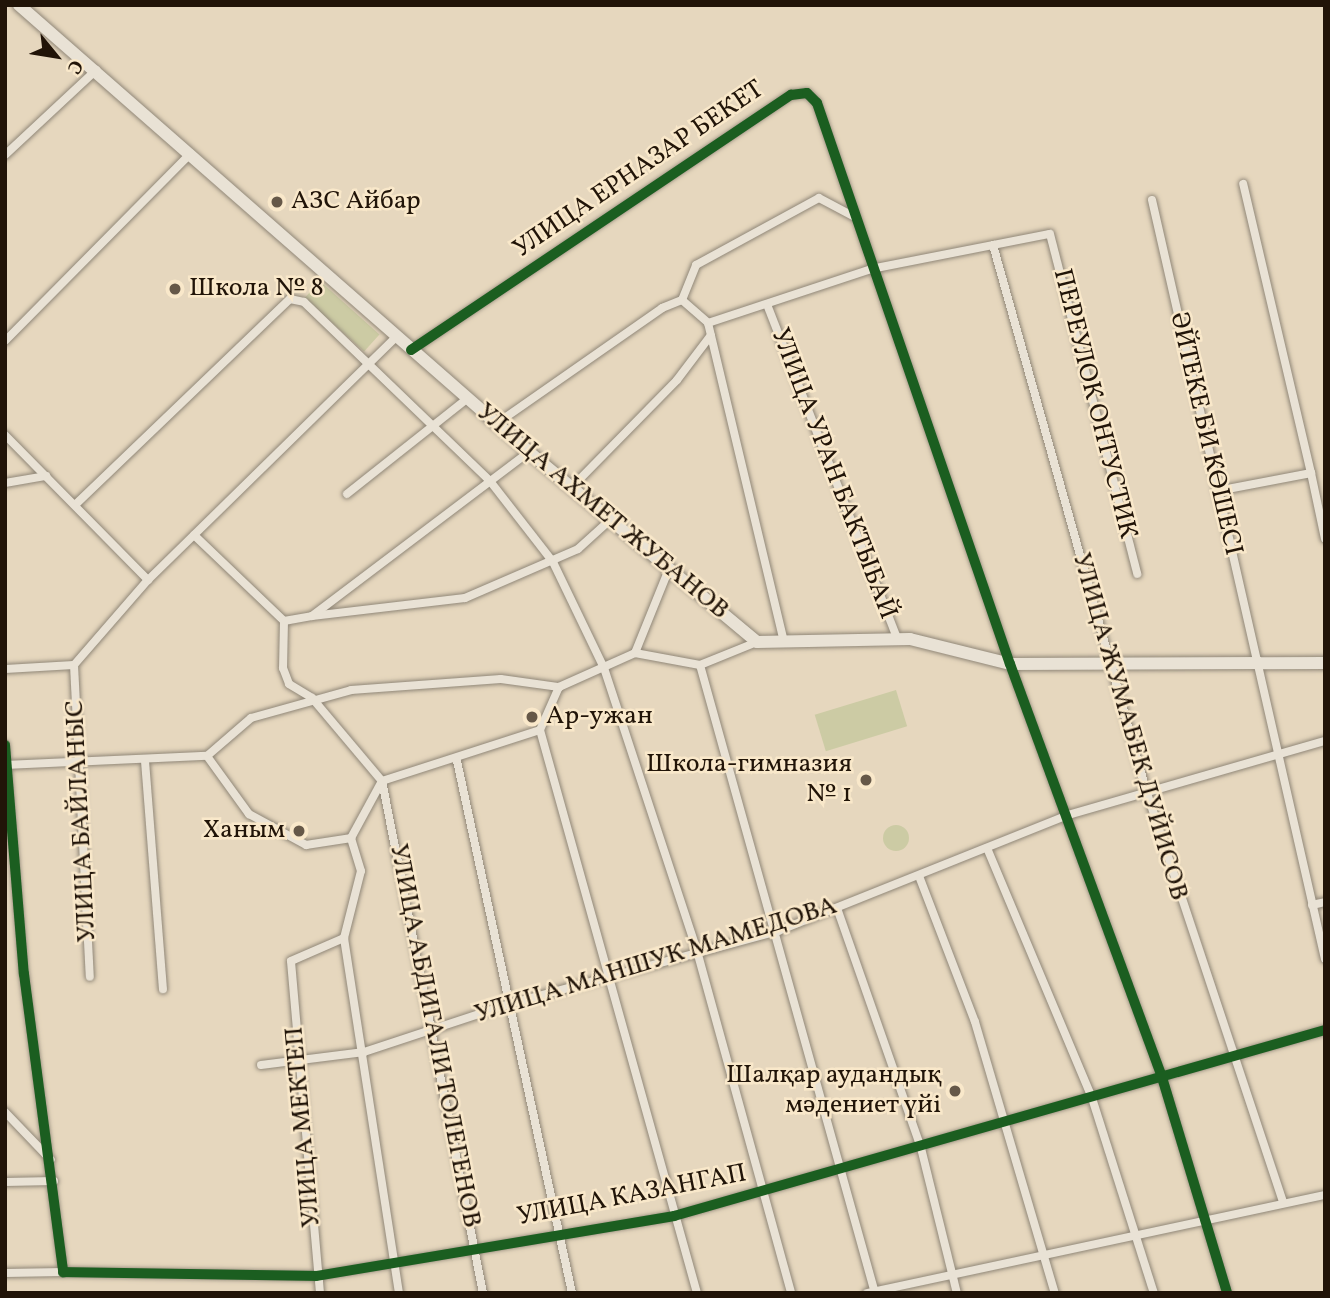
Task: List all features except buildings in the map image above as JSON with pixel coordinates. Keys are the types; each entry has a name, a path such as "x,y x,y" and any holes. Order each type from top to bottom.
{"main road":[{"name":"УЛИЦА АХМЕТ ЖУБАНОВ","path":"19,5 191,153 528,452 757,642"},
{"path":"757,642 898,640 1010,664 1258,667 1325,663"}],"street":[{"path":"5,155 96,70"},
{"name":"УЛИЦА ЕРНАЗАР БЕКЕТ","path":"411,350 791,95 807,93 817,103 871,270 1010,664 1068,815 1161,1074 1227,1293"},
{"path":"5,341 191,153"},
{"path":"1243,184 1325,539"},
{"path":"496,424 682,300 696,265 819,198 854,217"},
{"name":"ӘЙТЕКЕ БИ КӨШЕСІ","path":"1152,200 1325,959"},
{"name":"ПЕРЕУЛОК ОНТУСТИК","path":"993,245 1050,234 1137,574"},
{"path":"708,323 768,307 871,270 993,245"},
{"name":"УЛИЦА ЖУМАБЕК ДУЙИСОВ","path":"993,245 1146,790 1283,1203"},
{"path":"75,505 290,299 304,302 490,481 553,562 604,668 697,951 791,1293"},
{"path":"682,300 708,323 784,642"},
{"name":"УЛИЦА УРАН БАКТЫБАЙ","path":"768,307 898,640"},
{"path":"571,488 677,380 711,335"},
{"path":"5,669 74,665 148,580 396,337"},
{"path":"347,494 467,399"},
{"path":"5,435 148,580"},
{"path":"312,616 528,452"},
{"path":"1217,491 1311,473"},
{"path":"5,483 46,476"},
{"path":"285,621 465,598 553,562 610,520"},
{"path":"194,534 285,621 283,668 289,684 312,698 382,781"},
{"path":"635,653 669,569"},
{"path":"6,765 145,761 207,756 251,718 312,698 501,679 559,687 635,653 700,665 757,642"},
{"name":"УЛИЦА БАЙЛАНЫС","path":"74,665 82,762 90,977"},
{"path":"700,665 778,930 873,1292 1135,1232 1325,1195"},
{"path":"559,687 540,730 697,1293"},
{"path":"398,1293 364,1052 344,938 360,871 351,838 382,781 457,761 540,730"},
{"name":"УЛИЦА МАНШУК МАМЕДОВА","path":"261,1065 299,1065 364,1052 509,1004 609,980 697,951 778,930 1068,815 1276,750 1325,741"},
{"path":"5,745 24,974 54,1181 63,1272"},
{"path":"207,756 249,814 306,845 351,838"},
{"path":"145,761 163,989"},
{"path":"457,761 572,1293"},
{"name":"УЛИЦА АБДИГАЛИ ТОЛЕГЕНОВ","path":"382,781 477,1248 483,1293"},
{"path":"987,848 1092,1098 1154,1293"},
{"path":"919,876 1007,1123 1055,1293"},
{"path":"1312,905 1325,902"},
{"path":"836,908 921,1148 957,1293"},
{"name":"УЛИЦА МЕКТЕП","path":"320,1293 316,1276 291,961 344,938"},
{"name":"УЛИЦА КАЗАНГАП","path":"5,1273 316,1276 559,1233 674,1216 843,1171 1092,1098 1161,1074 1325,1030"},
{"path":"5,1112 51,1160"},
{"path":"5,1182 54,1181"}],"green space":[{"path":"320,281 379,335 364,352 305,298"},
{"path":"896,690 907,726 826,751 815,715"},
{"path":"896,825 905,829 909,838 905,847 896,851 887,847 883,838 887,829"}],"cycle path":[{"path":"411,350 791,95 807,93 817,103 1010,664 1161,1074 1227,1293"},
{"path":"5,745 24,974 63,1272 316,1276 674,1216 1325,1030"}],"place":[{"name":"АЗС Айбар","path":"277,202"},
{"name":"Школа № 8","path":"175,289"},
{"name":"Ар-ужан","path":"532,717"},
{"name":"Школа-гимназия № 1","path":"866,780"},
{"name":"Ханым","path":"299,831"},
{"name":"Шалқар аудандық мәдениет үйі","path":"955,1091"}]}
